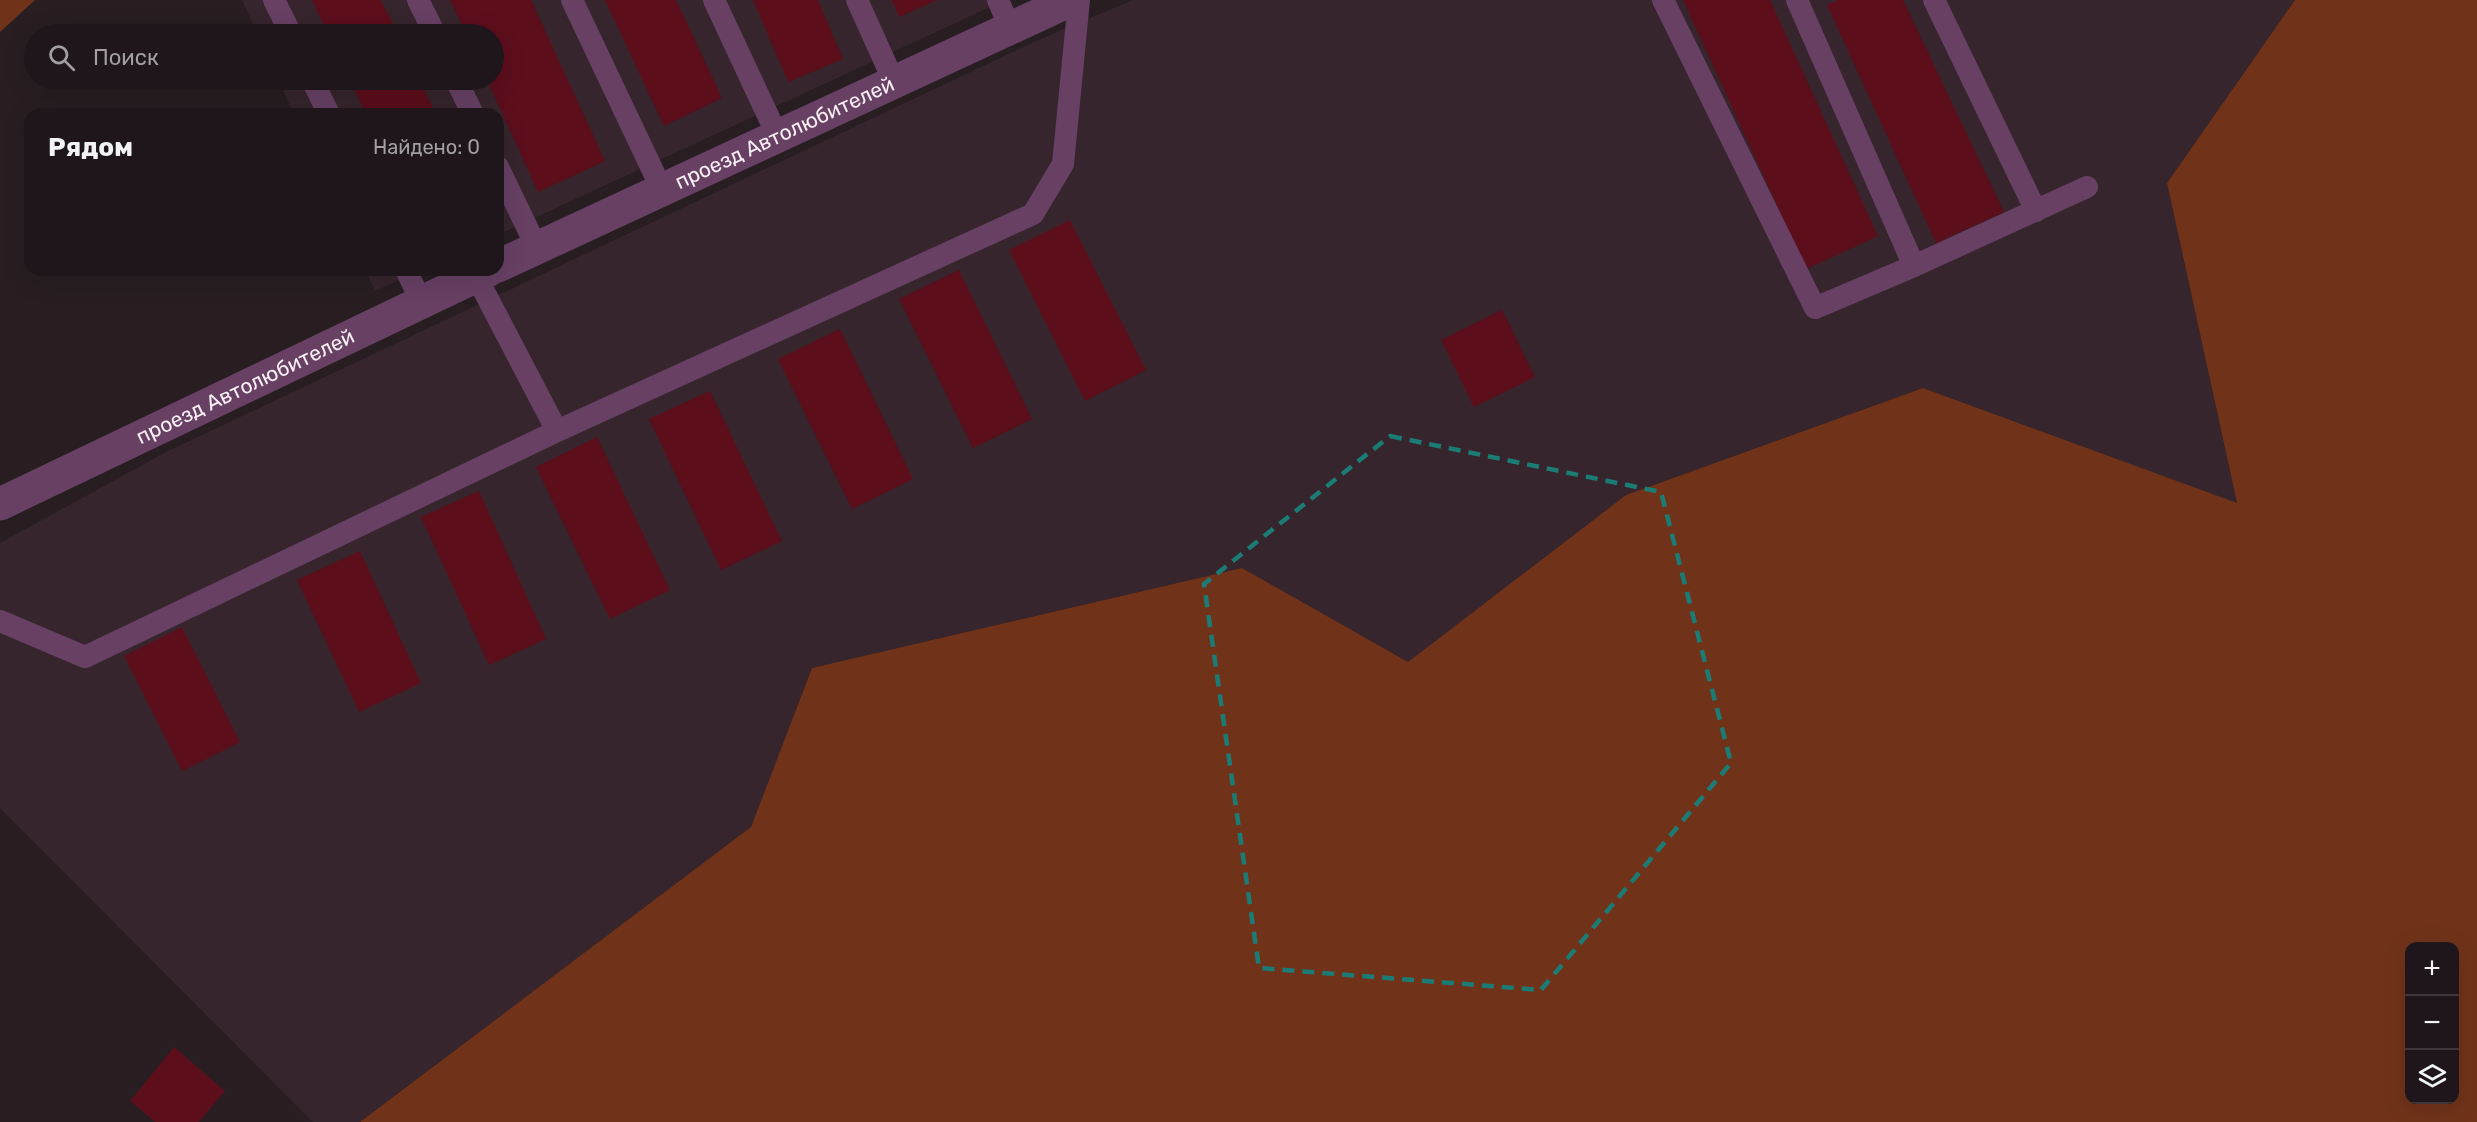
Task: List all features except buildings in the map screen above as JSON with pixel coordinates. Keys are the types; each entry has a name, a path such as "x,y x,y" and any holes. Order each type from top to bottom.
{"street":[{"name":"проезд Автолюбителей","path":"504,263 894,82 1004,14 1071,0"},
{"name":"проезд Автолюбителей","path":"0,504 477,276"}],"lane":[{"path":"274,0 286,24"},
{"path":"418,0 430,24"},
{"path":"572,0 662,190"},
{"path":"714,0 778,136"},
{"path":"857,0 894,82"},
{"path":"0,621 85,657 557,431 1033,214 1063,164 1079,0"},
{"path":"1664,0 1815,308 2036,212 2087,186"},
{"path":"1797,0 1914,266"},
{"path":"1934,0 2036,212"},
{"path":"317,90 326,108"},
{"path":"461,90 470,108"},
{"path":"504,179 537,248"},
{"path":"409,276 421,301"},
{"path":"490,276 557,431"}],"highlighted area":[{"path":"1390,436 1661,492 1731,763 1541,990 1259,968 1204,584"}],"shaded area":[{"path":"0,0 35,0 0,32"},
{"path":"242,0 1005,0 504,232 504,108 291,108 283,90 504,90 504,24 253,24"},
{"path":"1133,0 2295,0 2167,183 2237,504 1923,388 1626,495 1408,662 1242,568 812,668 751,827 360,1122 313,1122 0,808 0,543 166,452 1036,41"},
{"path":"2295,0 2477,0 2477,1122 360,1122 751,827 812,668 1242,568 1408,662 1626,495 1923,388 2237,503 2167,183"},
{"path":"368,276 408,276 375,291"}]}
